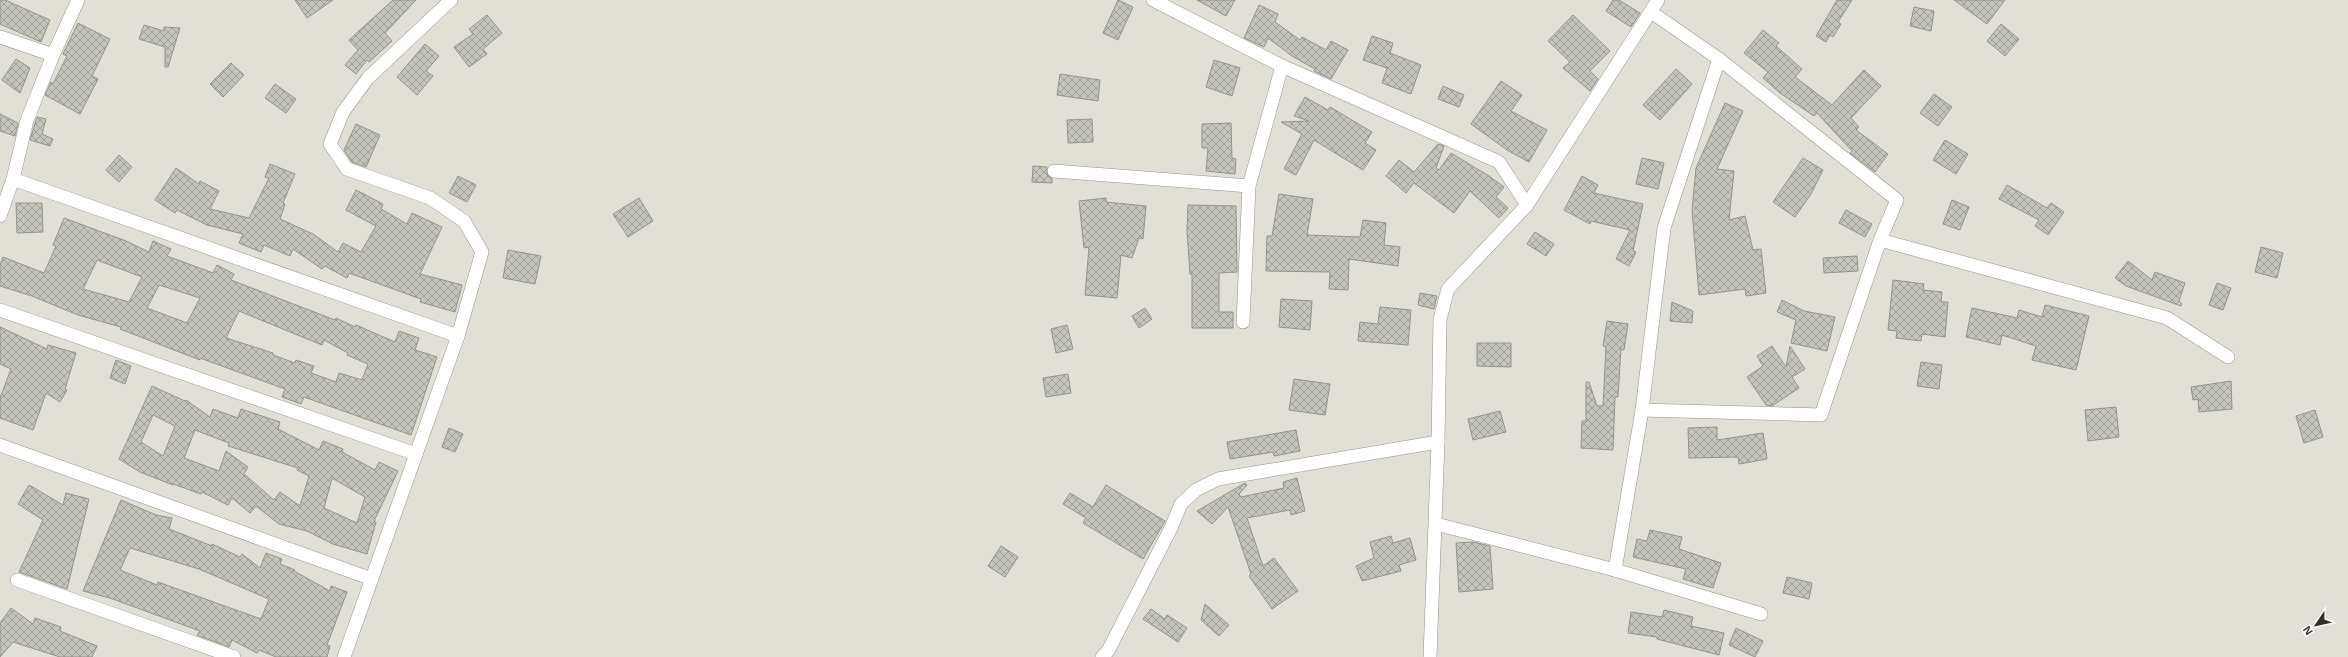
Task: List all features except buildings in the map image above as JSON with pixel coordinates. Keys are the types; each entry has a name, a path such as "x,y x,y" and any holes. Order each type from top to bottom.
{"street":[{"path":"0,216 13,179 27,120 53,55 78,0"},
{"path":"344,657 458,336 482,252 464,221 430,198 347,169 330,144 343,112 368,78 451,0"},
{"path":"1153,0 1282,66 1499,162 1527,205"},
{"path":"1430,657 1436,524 1440,319 1448,288 1527,205 1652,12 1658,0"},
{"path":"1642,410 1821,415 1880,240 1897,200 1719,59 1652,12"},
{"path":"0,37 53,55"},
{"path":"1614,570 1642,410 1664,228 1719,59"},
{"path":"1243,322 1249,186 1282,66"},
{"path":"1054,171 1249,186"},
{"path":"13,179 458,336"},
{"path":"1880,240 2167,318 2228,356"},
{"path":"0,310 416,454"},
{"path":"1102,657 1108,651 1171,528 1181,504 1196,490 1218,479 1438,442"},
{"path":"0,445 372,579"},
{"path":"1436,524 1614,570 1761,614"},
{"path":"17,580 234,657"}]}
